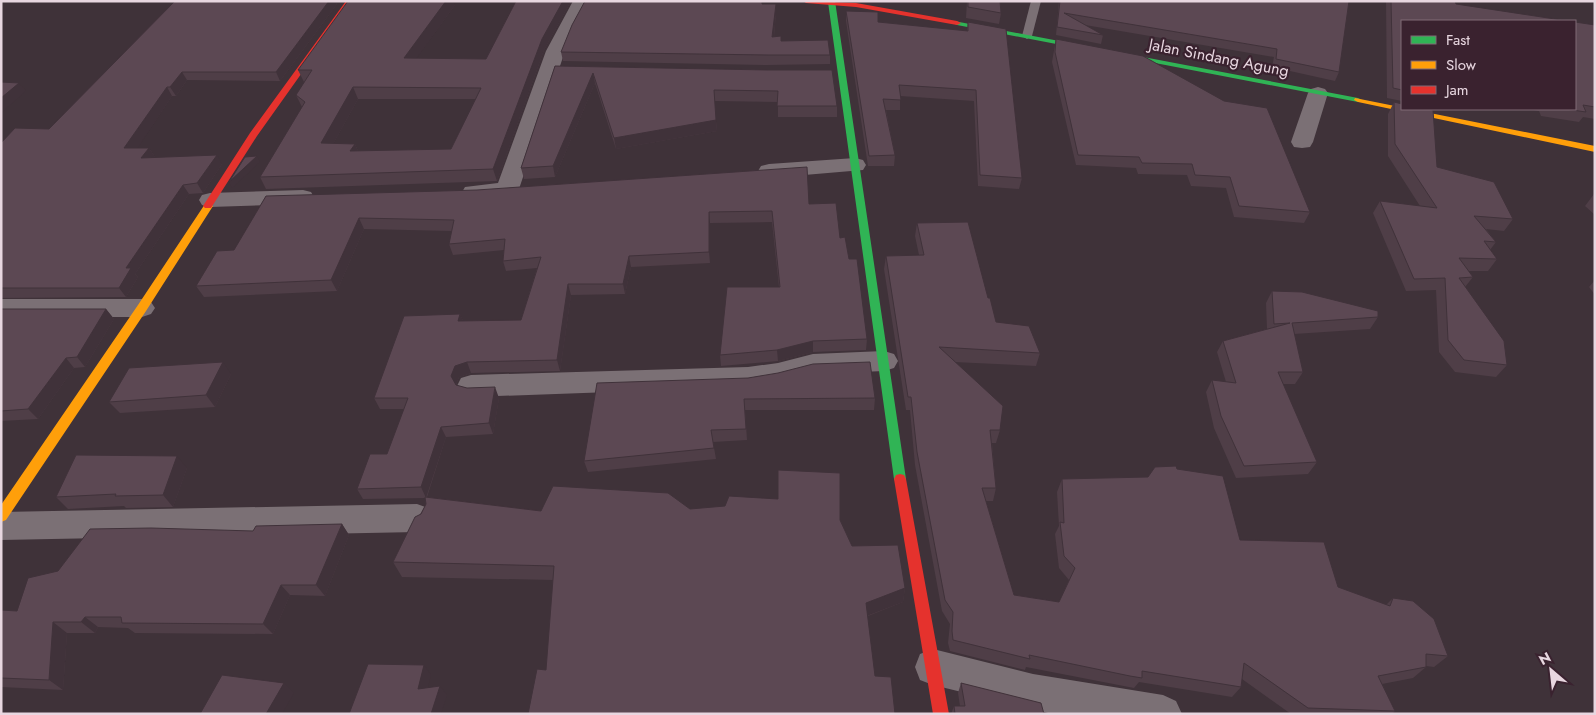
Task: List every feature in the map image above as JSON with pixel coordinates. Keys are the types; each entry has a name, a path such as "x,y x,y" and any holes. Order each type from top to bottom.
{"street":[{"path":"1,516 142,308 252,135 350,1"},
{"path":"452,193 518,188 511,177 526,139 541,87 558,70 569,20 582,1"},
{"name":"Jalan Sindang Agung","path":"806,1 832,2 890,10 1401,110"},
{"path":"832,2 833,72 855,165 898,465 941,714"},
{"path":"1302,142 1318,93"},
{"name":"Jalan Sindang Agung","path":"1402,110 1595,149"},
{"path":"751,172 855,165"},
{"path":"210,200 326,197"},
{"path":"1,308 142,308"},
{"path":"471,386 748,377 778,373 813,364 884,361"},
{"path":"1,526 416,518"},
{"path":"933,667 1034,692 1164,714"}],"lane":[{"path":"1027,36 1036,1"}],"building":[{"path":"175,1 329,1 276,72 182,72 170,87 167,87 124,148 149,148 141,158 217,155 197,183 183,185 126,268 131,268 119,288 1,288 1,143 15,128 49,129"},
{"path":"348,1 446,1 404,58 486,59 516,1 563,1 542,39 493,169 260,177 305,102 296,95 312,70 298,70","holes":["353,87 481,88 451,149 350,151 355,144 321,143"]},
{"path":"585,1 762,1 762,4 776,4 772,37 781,36 781,41 828,40 830,55 561,52 572,25"},
{"path":"968,1 1000,1 1001,13 968,7"},
{"path":"1060,1 1349,1 1339,72 1276,59 1277,49 1064,13 1103,35 1057,27"},
{"path":"1391,1 1455,1 1456,4 1561,20 1401,20 1401,90 1393,88"},
{"path":"846,11 878,12 878,22 968,31 968,22 1006,29 1022,178 980,175 976,90 899,85 901,100 883,99 895,155 869,156"},
{"path":"1576,22 1595,25 1595,107 1583,105 1586,112 1572,110 1576,110"},
{"path":"1056,39 1143,56 1224,101 1267,108 1310,212 1239,206 1230,177 1195,175 1192,164 1142,163 1139,157 1078,155 1055,52"},
{"path":"555,66 832,70 837,106 777,106 778,91 714,90 716,120 614,138 593,73 553,166 521,168"},
{"path":"1,82 19,83 1,98"},
{"path":"1394,102 1401,104 1401,110 1433,110 1437,167 1494,182 1513,219 1474,216 1496,242 1484,241 1497,259 1459,258 1473,277 1459,278 1504,341 1507,365 1464,360 1448,340 1445,278 1414,279 1380,201 1437,208 1395,144"},
{"path":"257,156 229,182 245,157"},
{"path":"807,167 809,204 836,203 840,238 845,237 849,259 857,259 867,339 813,341 777,350 720,355 727,287 780,287 772,211 709,212 709,252 629,256 623,284 568,284 557,360 467,362 455,366 451,376 456,385 467,388 495,387 489,423 441,427 421,487 357,489 370,454 387,454 408,398 374,398 404,316 460,314 458,321 521,320 541,257 503,261 505,239 449,244 454,220 359,218 331,280 196,286 217,251 234,250 266,196 477,190"},
{"path":"968,222 996,322 1029,326 1040,353 939,347 1003,406 1000,430 990,430 996,488 982,488 1014,595 1059,602 1075,568 1064,556 1060,522 1064,523 1062,479 1148,477 1155,467 1176,466 1177,469 1223,476 1240,540 1324,542 1338,587 1390,606 1393,598 1413,601 1434,619 1448,656 1426,654 1426,667 1378,676 1395,711 1308,708 1244,663 1241,687 1142,671 1142,678 1029,655 1030,659 953,640 953,612 945,600 917,452 911,397 908,397 886,256 924,255 917,223"},
{"path":"1272,291 1302,292 1378,311 1378,317 1292,323 1303,372 1278,372 1317,462 1244,466 1221,416 1212,380 1236,383 1223,341 1290,323 1274,324"},
{"path":"1,309 106,309 77,357 66,358 28,409 1,411"},
{"path":"223,362 206,395 109,402 129,368"},
{"path":"870,362 875,398 744,399 746,429 711,430 714,448 584,461 597,383 748,378 813,364"},
{"path":"76,455 177,456 163,495 115,496 116,494 56,497"},
{"path":"778,470 840,473 840,520 852,546 898,545 905,588 866,603 875,676 891,677 895,714 528,714 537,669 546,670 554,566 393,562 415,517 421,514 426,504 425,497 541,511 553,486 668,493 690,509 725,506 729,496 778,499"},
{"path":"342,524 316,585 281,585 263,624 122,623 121,617 85,617 81,622 53,622 49,680 1,678 1,610 17,611 28,578 58,571 90,529 151,528 253,531 256,526"},
{"path":"368,664 424,665 418,689 440,686 431,714 349,714"},
{"path":"222,675 284,683 266,714 200,714"},
{"path":"961,683 1041,703 1044,714 955,714 954,706 965,706"}],"traffic: fast":[{"path":"832,2 900,479"},
{"path":"957,23 1358,100"}],"traffic: slow":[{"path":"1358,100 1401,109"},
{"path":"1406,110 1595,149"},
{"path":"1,516 142,308 208,206"}],"traffic: jam":[{"path":"208,206 253,135 350,1"},
{"path":"806,1 856,5 957,23"},
{"path":"900,479 941,714"}]}
